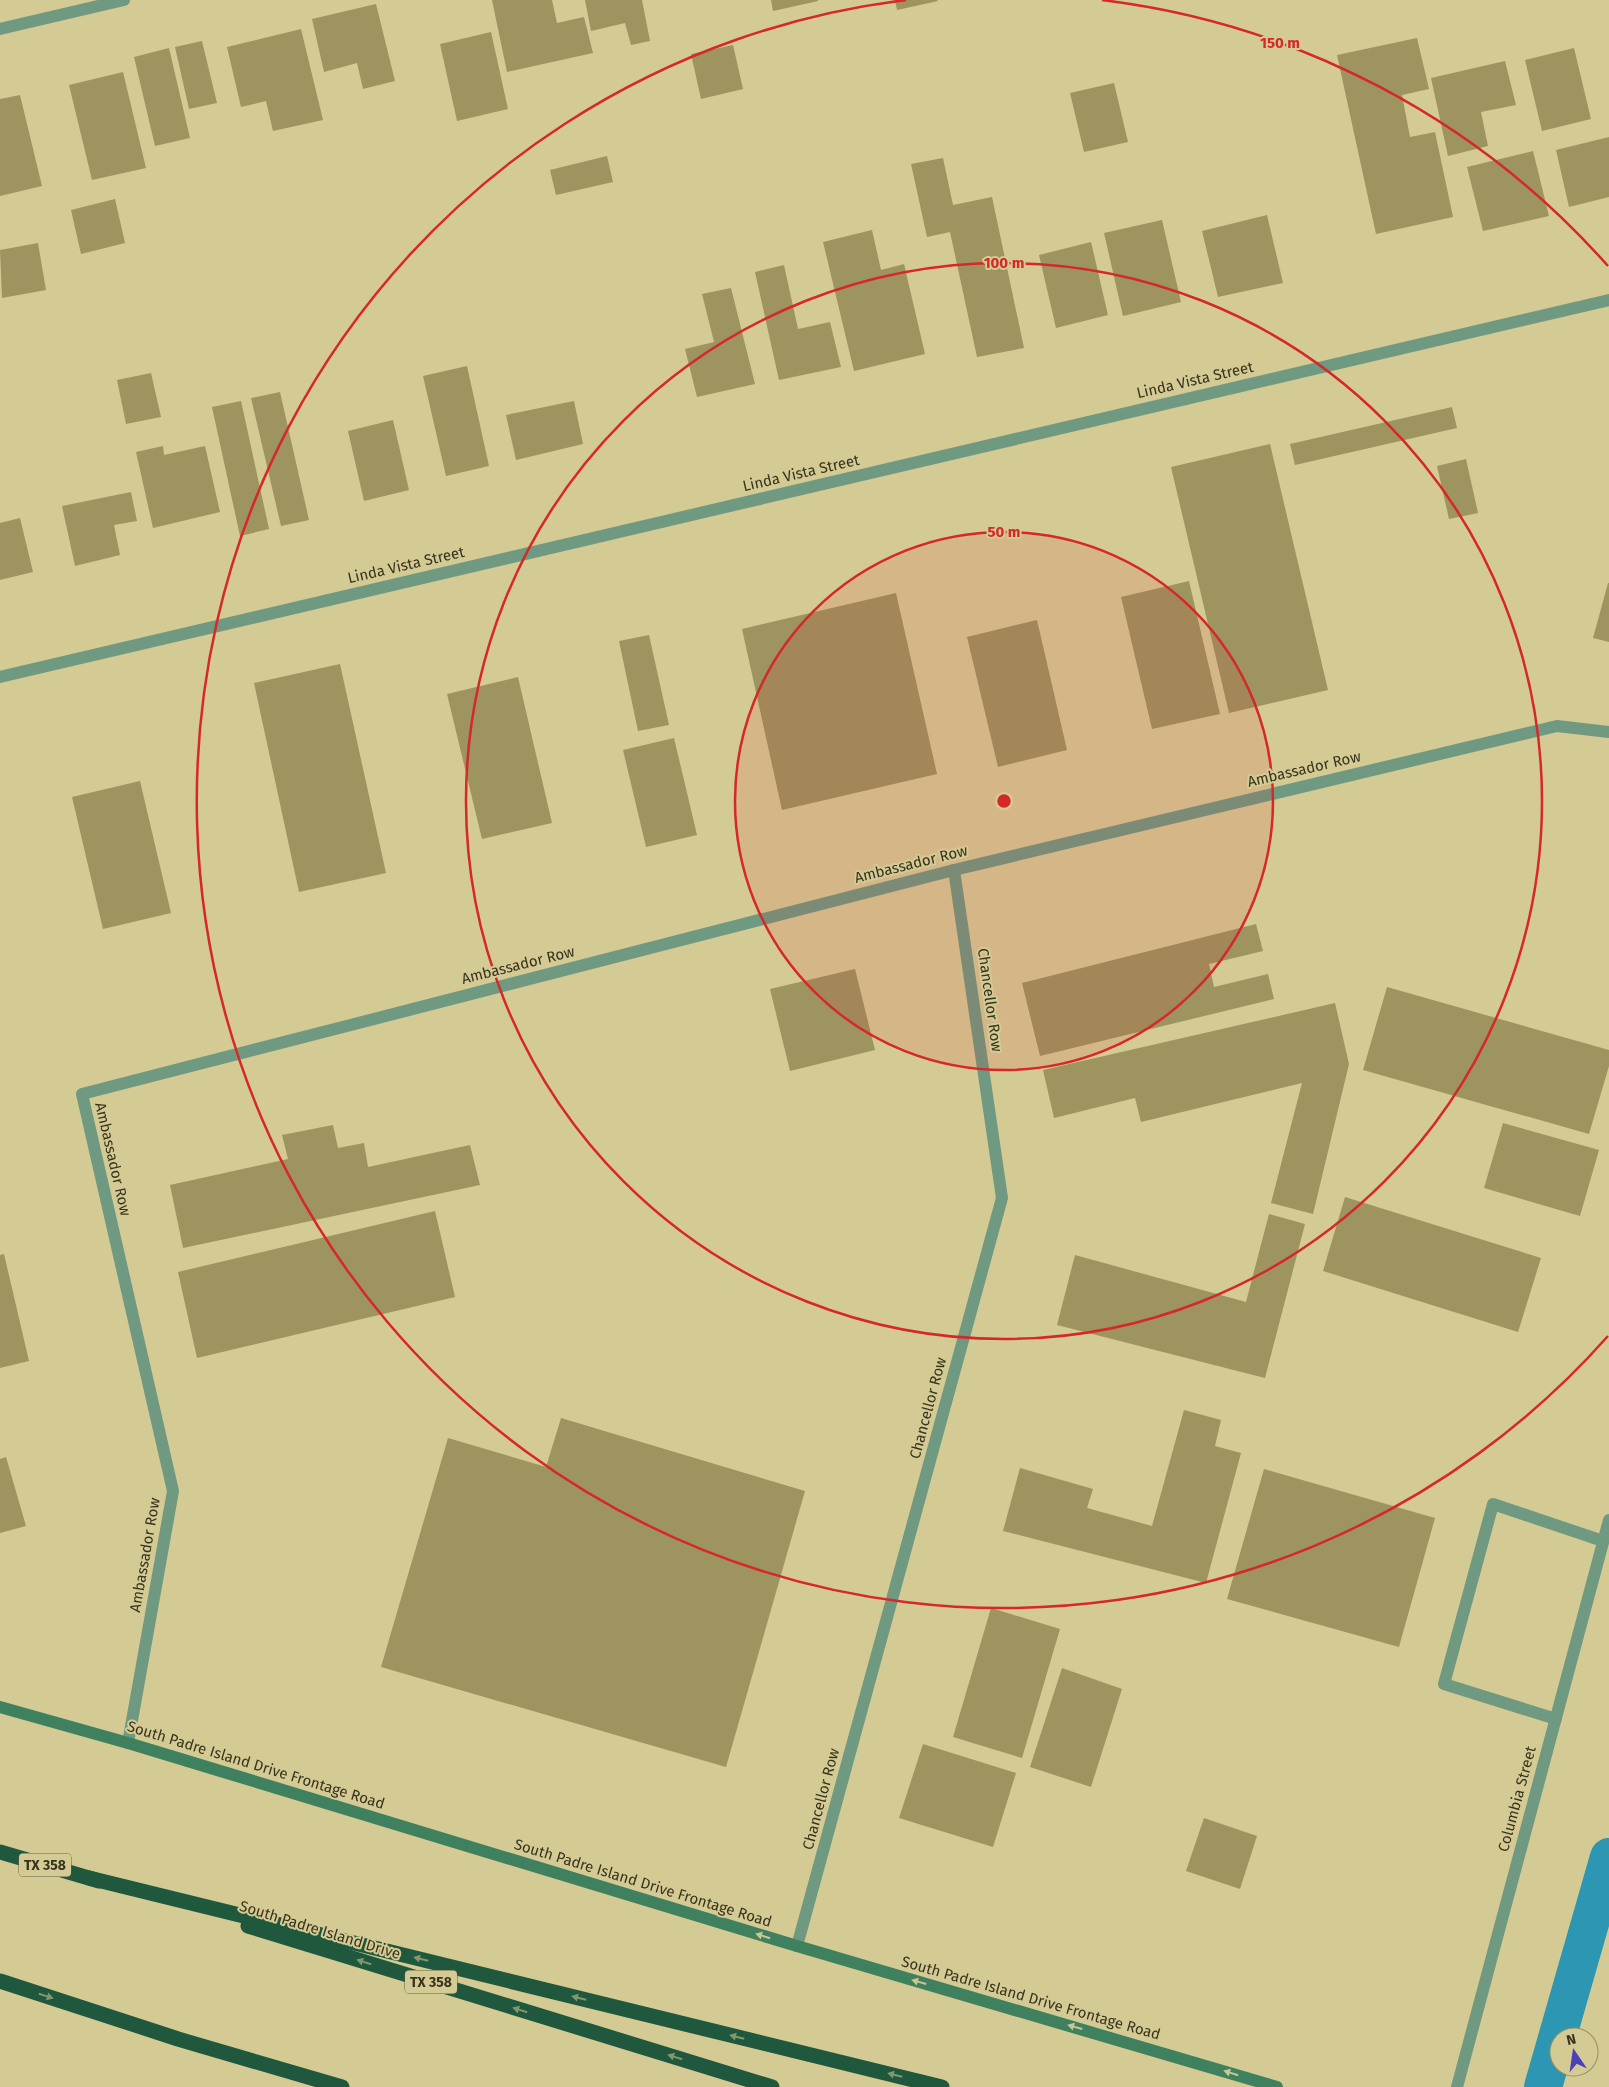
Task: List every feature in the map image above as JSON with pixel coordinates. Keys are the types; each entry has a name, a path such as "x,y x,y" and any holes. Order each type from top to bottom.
{"highway":[{"name":"South Padre Island Drive","path":"0,1852 772,2087"},
{"path":"89,1878 942,2087"},
{"path":"0,1982 342,2087"},
{"path":"178,2038 311,2087"}],"main road":[{"name":"South Padre Island Drive Frontage Road","path":"0,1707 128,1743 797,1946 1277,2087"}],"street":[{"path":"0,29 124,0"},
{"name":"Linda Vista Street","path":"0,677 1609,300"},
{"name":"Ambassador Row","path":"128,1743 173,1491 82,1094 954,870 1557,726 1609,732"},
{"name":"Chancellor Row","path":"797,1946 1002,1198 954,870"},
{"path":"1556,1719 1444,1684 1493,1504 1603,1541"},
{"name":"Columbia Street","path":"1456,2087 1609,1520"}],"building":[{"path":"492,0 552,0 557,23 584,17 593,53 507,72"},
{"path":"585,0 642,0 650,41 631,45 625,23 591,31"},
{"path":"771,0 818,0 818,1 773,11"},
{"path":"895,0 937,0 938,1 897,10"},
{"path":"376,4 395,81 363,89 357,63 324,72 312,19"},
{"path":"301,29 323,120 273,131 266,101 241,107 227,47"},
{"path":"491,32 508,109 457,121 440,44"},
{"path":"1417,38 1429,89 1402,95 1410,137 1435,132 1453,217 1376,234 1337,55"},
{"path":"202,41 217,103 189,109 175,47"},
{"path":"733,45 743,89 701,99 691,54"},
{"path":"169,48 190,138 155,146 134,57"},
{"path":"1574,48 1591,119 1542,131 1525,60"},
{"path":"1505,61 1516,105 1481,112 1488,146 1448,156 1431,78"},
{"path":"123,72 146,168 92,180 69,85"},
{"path":"1114,83 1128,142 1084,152 1070,93"},
{"path":"20,95 42,186 0,196 0,99"},
{"path":"1609,137 1609,197 1569,207 1556,150"},
{"path":"1533,151 1549,216 1483,231 1467,167"},
{"path":"607,156 613,182 556,195 550,170"},
{"path":"943,158 953,205 992,197 1024,348 977,357 950,232 927,237 911,164"},
{"path":"115,199 125,243 81,254 71,210"},
{"path":"1267,215 1283,283 1218,297 1202,231"},
{"path":"1162,220 1181,302 1123,316 1104,233"},
{"path":"872,230 881,270 904,264 925,354 854,371 823,242"},
{"path":"1091,242 1108,315 1056,328 1039,255"},
{"path":"38,243 46,290 2,298 0,250"},
{"path":"784,265 798,329 830,322 841,367 779,380 755,272"},
{"path":"731,288 755,384 697,397 685,349 714,342 702,294"},
{"path":"467,366 489,466 446,476 423,376"},
{"path":"151,373 161,417 126,424 117,380"},
{"path":"280,392 309,520 281,526 251,398"},
{"path":"241,401 269,529 240,536 212,407"},
{"path":"574,401 583,444 516,460 506,415"},
{"path":"1452,407 1457,428 1295,465 1290,444"},
{"path":"393,420 409,490 364,501 348,431"},
{"path":"1270,444 1328,690 1229,713 1171,467"},
{"path":"163,446 164,455 205,446 220,512 153,528 136,452"},
{"path":"1466,459 1478,513 1449,519 1437,466"},
{"path":"131,492 137,521 114,525 120,555 75,566 62,506"},
{"path":"20,518 33,572 0,580 0,523"},
{"path":"1189,581 1220,714 1152,729 1121,597"},
{"path":"1609,583 1609,642 1593,638"},
{"path":"896,593 937,774 782,810 742,629"},
{"path":"1037,620 1067,750 998,767 967,637"},
{"path":"649,635 669,725 638,731 619,641"},
{"path":"340,664 386,873 299,892 254,683"},
{"path":"518,677 552,823 482,839 447,694"},
{"path":"674,738 697,835 646,847 623,750"},
{"path":"140,781 171,913 103,929 72,797"},
{"path":"1256,924 1263,951 1209,964 1214,987 1268,974 1274,999 1040,1056 1022,983"},
{"path":"855,969 875,1050 790,1071 770,989"},
{"path":"1387,987 1609,1050 1609,1066 1589,1134 1363,1070"},
{"path":"1335,1003 1349,1064 1313,1214 1271,1203 1302,1083 1141,1122 1135,1098 1054,1118 1043,1070"},
{"path":"1503,1123 1599,1150 1580,1216 1484,1188"},
{"path":"333,1125 338,1148 364,1143 368,1167 470,1145 480,1185 183,1248 170,1185 288,1159 282,1135"},
{"path":"1345,1197 1541,1258 1518,1332 1323,1271"},
{"path":"435,1211 455,1297 197,1358 178,1272"},
{"path":"1269,1214 1305,1224 1265,1378 1057,1325 1075,1255 1246,1302"},
{"path":"4,1254 29,1361 0,1368 0,1255"},
{"path":"1184,1410 1221,1420 1215,1446 1241,1453 1206,1583 1003,1531 1020,1468 1093,1489 1087,1508 1152,1526"},
{"path":"561,1418 805,1491 726,1767 381,1667 448,1438 546,1467"},
{"path":"6,1457 26,1526 0,1533 0,1459"},
{"path":"1264,1469 1435,1518 1399,1647 1227,1599"},
{"path":"991,1608 1060,1629 1022,1758 953,1737"},
{"path":"1062,1668 1122,1689 1091,1787 1030,1767"},
{"path":"923,1744 1016,1773 993,1847 899,1818"},
{"path":"1204,1818 1257,1836 1240,1889 1186,1871"}],"waterway":[{"path":"1543,2087 1609,1857"}]}
